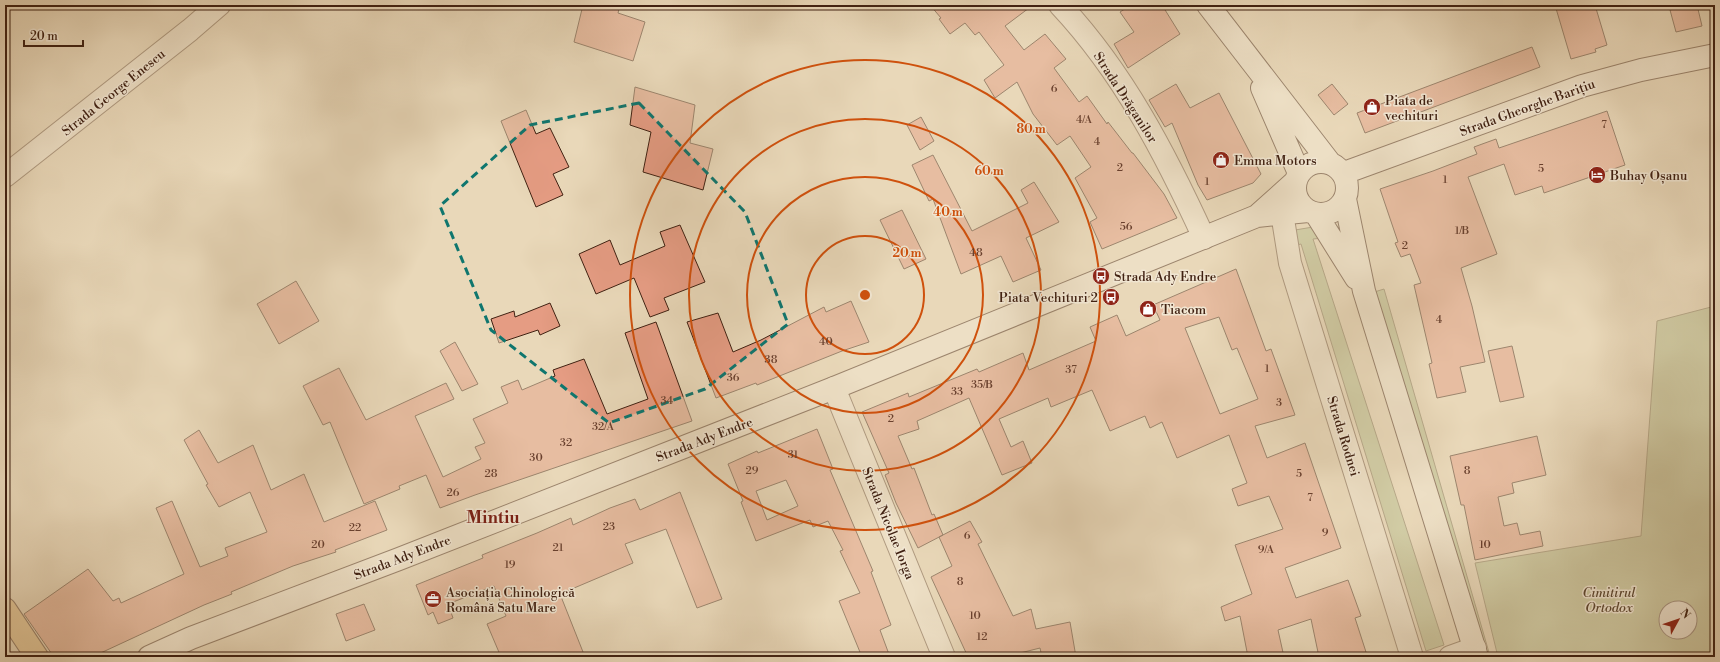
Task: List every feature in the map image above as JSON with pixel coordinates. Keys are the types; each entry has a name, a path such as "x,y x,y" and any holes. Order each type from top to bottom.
{"main road":[{"name":"Strada George Enescu","path":"5,176 183,35 218,5"},
{"name":"Strada Drăganilor","path":"1060,5 1102,57 1146,122 1204,238"},
{"path":"1208,5 1337,168 1348,186 1345,199 1333,212 1325,214 1312,212 1301,205 1297,198 1295,189 1297,177 1305,167 1321,161 1337,168"},
{"name":"Strada Gheorghe Barițiu","path":"1337,168 1582,86 1641,70 1715,55"},
{"path":"1248,57 1297,177"},
{"name":"Strada Ady Endre","path":"1257,216 1297,177"},
{"path":"1345,199 1364,291 1476,653 1450,657"},
{"name":"Strada Ady Endre","path":"149,657 191,638 399,559 834,388 1257,216 1312,212"},
{"path":"1312,212 1364,291"},
{"name":"Strada Rodnei","path":"1282,213 1290,262 1412,657"},
{"name":"Strada Nicolae Iorga","path":"834,388 944,657"},
{"path":"5,608 38,657"}],"highlighted area":[{"path":"639,103 745,212 788,324 705,389 609,423 491,330 440,206 530,125"}],"green space":[{"path":"1313,227 1324,238 1313,239 1444,645 1426,651 1301,244 1293,246 1295,230"},
{"path":"1384,289 1490,657 1481,657 1368,294"},
{"name":"Cimitirul Ortodox","path":"1715,306 1715,657 1498,657 1475,563 1641,536 1657,321"}],"building":[{"path":"583,5 620,5 618,13 645,22 633,61 574,42"},
{"path":"930,5 1033,5 1005,26 1024,50 1045,34 1066,59 1054,68 1079,102 1087,96 1107,124 1108,122 1164,194 1177,218 1102,249 1090,222 1097,218 1075,178 1091,167 1070,136 1057,145 1033,114 1017,82 995,98 984,80 1004,65 979,32 975,35 965,23 950,34 939,19 941,18"},
{"path":"1131,5 1162,5 1180,34 1128,68 1114,44 1134,32 1120,12"},
{"path":"1555,5 1595,5 1607,45 1595,49 1596,52 1571,59"},
{"path":"1697,5 1702,26 1676,32 1670,10"},
{"path":"1532,47 1540,67 1365,133 1357,113"},
{"name":"Emma Motors","path":"1176,84 1190,108 1219,93 1261,174 1253,183 1207,200 1198,185 1172,123 1165,127 1149,100"},
{"path":"1332,84 1348,104 1334,115 1318,95"},
{"path":"635,87 695,105 690,143 713,149 703,190 643,172 651,132 630,125"},
{"path":"526,110 536,134 550,128 569,167 553,174 563,195 536,207 501,121"},
{"path":"1607,111 1625,165 1544,193 1542,186 1515,195 1504,164 1468,177 1497,254 1461,268 1472,306 1485,362 1460,367 1466,392 1437,398 1429,364 1432,363 1414,285 1421,283 1410,254 1401,257 1395,243 1398,242 1380,189 1477,154 1474,147 1496,139 1499,148"},
{"path":"921,117 934,141 920,150 907,125"},
{"path":"933,155 972,231 1028,203 1021,190 1034,182 1059,222 1026,238 1041,270 1013,282 1001,256 961,274 933,199 929,201 912,165"},
{"path":"902,210 926,259 904,269 880,220"},
{"path":"680,225 705,282 664,298 669,310 650,317 634,278 596,294 579,254 610,240 620,265 665,246 660,232"},
{"path":"1236,269 1266,351 1271,349 1295,415 1255,426 1267,458 1305,443 1341,548 1285,568 1296,598 1348,580 1361,616 1355,618 1366,652 1352,657 1319,657 1311,619 1278,630 1284,657 1248,657 1240,616 1225,621 1221,607 1252,594 1235,545 1283,529 1269,496 1238,506 1232,489 1247,483 1229,435 1177,458 1162,422 1150,428 1145,416 1110,431 1092,390 1051,407 1048,398 999,419 1011,447 1023,441 1032,463 1002,475 969,398 917,421 919,429 898,436 912,469 914,468 932,515 934,514 943,535 918,548 896,503 885,475 889,473 862,412 908,393 909,397 977,369 979,372 1023,353 1029,370 1096,341 1090,327 1117,315 1126,336 1160,320 1153,305","holes":["1219,317 1232,350 1237,348 1258,399 1220,414 1185,328"]},
{"path":"296,281 319,321 279,344 257,304"},
{"path":"851,301 869,342 842,351 757,385 756,383 716,398 687,322 718,313 733,352 761,340 824,307 826,312"},
{"path":"550,303 560,326 540,335 538,330 499,343 491,319 514,311 515,317"},
{"path":"656,322 692,421 440,508 426,475 399,486 400,489 364,504 330,422 323,425 303,386 339,368 366,420 446,383 454,399 415,416 443,477 481,459 475,447 485,443 473,419 508,403 501,387 518,380 522,390 555,376 553,370 584,359 607,414 648,399 625,333"},
{"path":"455,342 478,384 462,391 440,351"},
{"path":"1512,346 1524,397 1500,402 1488,351"},
{"path":"817,429 833,469 830,470 873,571 871,572 891,625 880,630 890,657 862,657 839,601 860,593 840,551 843,550 828,521 813,527 810,520 756,541 741,502 743,501 728,464 757,451 758,453","holes":["786,480 798,506 767,520 756,491"]},
{"path":"199,430 218,463 253,445 271,490 304,474 324,522 375,501 387,530 335,550 336,552 293,566 231,592 232,594 204,605 92,657 54,657 24,614 88,569 113,601 119,598 121,603 184,574 156,508 172,501 200,567 228,556 225,548 267,532 250,492 219,507 206,485 208,484 184,440"},
{"path":"1537,436 1546,475 1512,483 1514,493 1498,497 1504,526 1517,523 1520,535 1540,531 1543,546 1475,560 1464,505 1461,505 1450,456"},
{"path":"680,492 722,599 697,608 666,529 625,544 633,563 560,594 585,657 501,657 487,624 506,616 494,586 448,604 453,618 438,624 433,612 428,615 416,585 483,558 482,555 571,518 573,525 610,508 635,499 640,510"},
{"path":"970,521 982,542 978,544 1013,616 1031,609 1036,629 1070,622 1076,657 1042,657 1040,648 1004,657 968,657 931,577 952,566 939,537"},
{"path":"364,604 375,630 346,641 336,614"}],"place":[{"name":"Piata de vechituri","path":"1372,107"},
{"name":"Emma Motors","path":"1221,160"},
{"name":"Buhay Oșanu","path":"1597,175"},
{"name":"Strada Ady Endre","path":"1101,276"},
{"name":"Piata Vechituri 2","path":"1111,297"},
{"name":"Tiacom","path":"1148,309"},
{"name":"Asociația Chinologică Română Satu Mare","path":"433,599"}],"district":[{"name":"Mintiu","path":"493,517"}]}
